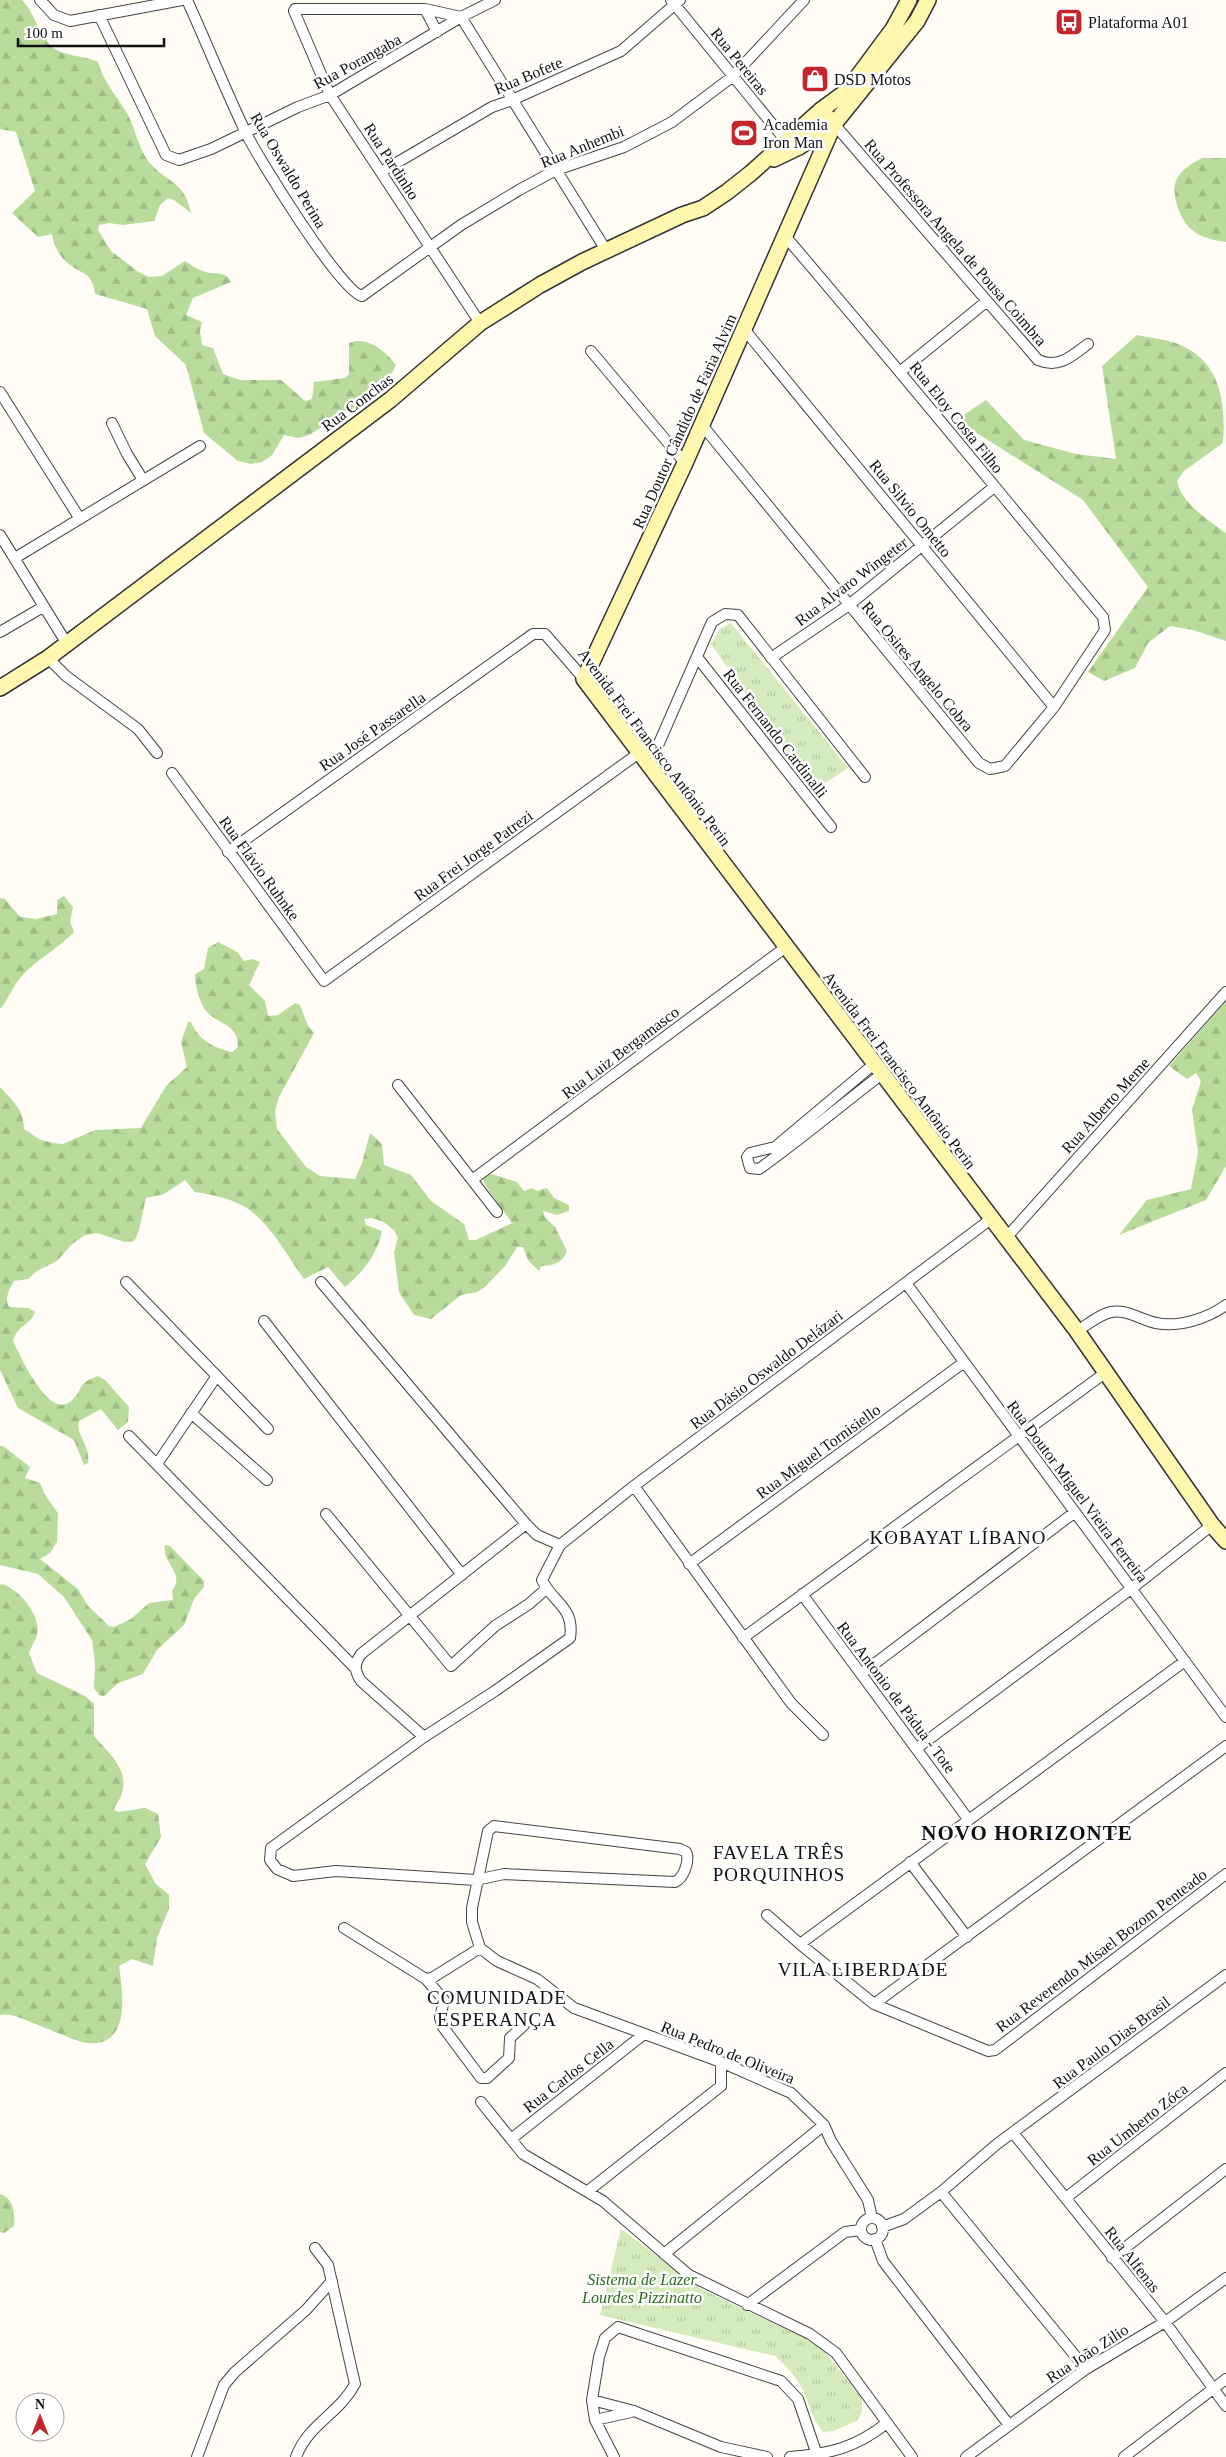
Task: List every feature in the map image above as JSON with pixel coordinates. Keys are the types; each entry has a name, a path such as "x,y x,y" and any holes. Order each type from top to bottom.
{"street":[{"path":"40,0 48,10 62,19 78,20 182,0"},
{"name":"Rua Oswaldo Perina","path":"187,0 246,134 290,205 353,293"},
{"name":"Rua Porangaba","path":"99,16 166,155 174,160 184,160 246,134 298,107 330,95 461,17 495,0"},
{"name":"Rua Anhembi","path":"353,293 366,294 430,246 519,190 556,170 624,147 672,122 732,77 804,0"},
{"name":"Rua Conchas","path":"794,140 834,124 917,21 928,0"},
{"name":"Rua Conchas","path":"0,688 67,644 390,400 480,323 540,285 606,250 703,208 751,173 794,140 820,110 847,91 893,29 907,1"},
{"name":"Rua Pereiras","path":"675,2 732,77 794,140"},
{"name":"Rua Bofete","path":"381,172 492,106 512,100 621,51 675,2"},
{"name":"Rua Pardinho","path":"425,10 295,9 294,14 330,95 480,323"},
{"path":"425,10 461,17 606,250"},
{"path":"425,10 437,32"},
{"path":"820,110 834,124"},
{"name":"Rua Doutor Cândido de Faria Alvim","path":"584,679 685,463 834,124"},
{"name":"Rua Professora Angela de Pousa Coimbra","path":"834,124 1038,360 1055,364 1066,360 1088,344"},
{"path":"794,140 808,165 810,175"},
{"name":"Rua Eloy Costa Filho","path":"786,236 901,371 994,487 1103,617"},
{"path":"901,371 988,301"},
{"name":"Rua Silvio Ometto","path":"744,329 1054,707"},
{"path":"590,351 685,463"},
{"path":"0,392 80,519"},
{"path":"112,423 127,454 143,480"},
{"name":"Rua Osires Angelo Cobra","path":"702,425 979,763 990,769 1005,766 1054,707 1105,630 1103,617"},
{"path":"15,558 200,446"},
{"name":"Rua Alvaro Wingeter","path":"772,658 849,605 994,487"},
{"path":"0,535 67,644"},
{"path":"0,632 44,607"},
{"path":"649,766 712,622 725,614 738,615 865,776"},
{"name":"Avenida Frei Francisco Antônio Perin","path":"533,634 545,634 584,679 991,1220 1077,1331 1212,1525 1226,1541"},
{"name":"Rua José Passarella","path":"228,852 533,634"},
{"name":"Rua Fernando Cardinalli","path":"697,657 831,827"},
{"path":"48,658 66,676 138,729 157,753"},
{"name":"Rua Frei Jorge Patrezi","path":"324,981 639,753"},
{"name":"Rua Flávio Ruhnke","path":"172,773 324,981"},
{"name":"Rua Luiz Bergamasco","path":"472,1180 786,947"},
{"name":"Rua Alberto Meme","path":"1006,1238 1226,992"},
{"path":"878,1069 794,1144 759,1169 750,1168 747,1156 750,1153 775,1147 878,1069"},
{"path":"398,1085 497,1212"},
{"name":"Rua Dásio Oswaldo Delázari","path":"560,1545 634,1486 991,1220"},
{"path":"126,1282 268,1429"},
{"path":"321,1282 526,1524 537,1535 560,1545 542,1580 546,1589 564,1606 572,1625 570,1638 495,1691 424,1737 271,1848 270,1860 277,1869 293,1876 336,1871 476,1880 504,1874 675,1882 681,1878 688,1854 680,1849 494,1826 488,1831 476,1880 472,1922 480,1948 432,1978 426,1979"},
{"name":"Rua Doutor Miguel Vieira Ferreira","path":"906,1283 963,1363 1226,1717"},
{"path":"1077,1331 1108,1312 1119,1311 1156,1323 1170,1324 1213,1314 1226,1305"},
{"path":"264,1321 462,1575"},
{"name":"Rua Miguel Tornisiello","path":"689,1564 963,1363"},
{"path":"743,1638 1105,1373"},
{"path":"156,1464 216,1377"},
{"path":"192,1413 267,1480"},
{"path":"129,1436 355,1668"},
{"path":"634,1486 791,1704 823,1735"},
{"path":"861,1674 1075,1512"},
{"path":"326,1514 451,1666 495,1626 529,1604 546,1589"},
{"path":"424,1737 360,1681 355,1668 355,1662 361,1654 526,1524"},
{"path":"917,1748 1131,1589 1212,1525"},
{"name":"Rua Antonio de Pádua - Tote","path":"802,1594 968,1819"},
{"path":"800,1944 1185,1661"},
{"path":"874,2004 1226,1746"},
{"path":"910,1862 966,1937"},
{"name":"Rua Reverendo Misael Bozom Penteado","path":"767,1915 874,2004 988,2052 996,2050 1226,1874"},
{"path":"344,1928 426,1979 444,2000 440,2018 444,2027 481,2078 487,2078 509,2058 510,2038 524,2025"},
{"name":"Rua Pedro de Oliveira","path":"480,1948 497,1961 537,1979 574,2008 721,2062 792,2092 824,2124 831,2141 868,2200 872,2218"},
{"name":"Rua Paulo Dias Brasil","path":"882,2227 904,2219 941,2192 997,2144 1014,2134 1226,1975"},
{"name":"Rua Carlos Cella","path":"511,2139 644,2034"},
{"path":"588,2191 721,2086 721,2062"},
{"name":"Rua Umberto Zóca","path":"1066,2197 1226,2073"},
{"path":"481,2102 523,2154 603,2201 689,2275 747,2305 810,2334 836,2353 912,2457"},
{"path":"664,2254 824,2124"},
{"name":"Rua Alfenas","path":"1014,2134 1165,2322 1226,2406"},
{"path":"1112,2258 1226,2169"},
{"path":"941,2192 1086,2369"},
{"path":"872,2218 879,2221 882,2227 881,2234 875,2239 864,2237 861,2230 862,2222 872,2218"},
{"path":"747,2305 845,2232 861,2230"},
{"path":"875,2239 883,2261 1009,2425"},
{"path":"296,2457 308,2433 346,2400 355,2384 328,2265 315,2248"},
{"name":"Rua João Zilio","path":"966,2457 1086,2369 1165,2322 1226,2278"},
{"path":"197,2457 224,2385 235,2372 306,2310 332,2281"},
{"path":"614,2457 596,2420 592,2400 599,2358 605,2338 618,2327 781,2381 798,2398 817,2455"},
{"path":"1124,2457 1226,2380"},
{"path":"592,2400 634,2411 721,2447 766,2457"},
{"path":"596,2420 634,2411"},
{"path":"790,2457 817,2455 845,2448 868,2437 887,2423"}],"green space":[{"path":"0,0 22,0 30,10 44,38 53,48 98,62 107,83 128,115 146,158 152,166 172,181 183,193 191,213 174,200 168,198 160,205 154,221 123,225 109,223 99,225 98,230 111,251 137,271 149,277 162,276 185,261 201,270 222,274 229,278 231,282 193,298 186,315 202,322 200,331 202,345 213,348 223,374 240,380 281,380 305,401 312,399 314,382 345,378 349,374 349,343 362,341 382,350 396,365 390,376 381,386 358,405 309,435 298,438 284,435 272,455 262,462 251,464 238,461 204,433 186,365 155,336 147,309 95,294 92,281 60,255 52,234 38,237 12,213 35,191 16,132 0,129"},
{"path":"1202,158 1226,158 1226,242 1210,239 1190,229 1181,216 1175,199 1175,184 1181,172"},
{"path":"1137,335 1173,342 1192,351 1204,361 1218,385 1223,413 1223,443 1184,471 1177,481 1184,497 1190,504 1226,533 1226,641 1193,630 1170,626 1148,643 1135,668 1104,681 1088,672 1148,587 1083,500 956,420 986,400 1024,440 1076,454 1116,459 1102,366"},
{"path":"731,623 848,768 813,791 711,644 720,629"},
{"path":"64,896 73,907 70,922 74,932 21,977 0,1009 0,898 5,899 20,917 36,919 57,914 57,900"},
{"path":"218,942 237,952 244,961 252,959 260,962 249,985 265,1001 268,1016 278,1015 295,1003 300,1005 308,1026 314,1033 279,1097 275,1111 277,1129 306,1167 320,1176 355,1179 362,1163 370,1133 382,1144 384,1165 411,1175 431,1201 464,1224 469,1240 476,1240 512,1223 485,1185 482,1176 488,1173 517,1182 524,1191 532,1188 537,1191 547,1188 554,1198 569,1205 569,1211 557,1215 543,1211 545,1217 555,1227 567,1251 560,1261 541,1266 539,1271 528,1260 523,1247 517,1247 505,1266 485,1287 477,1292 461,1295 431,1319 414,1315 399,1292 394,1252 398,1238 394,1230 384,1222 372,1218 364,1219 366,1225 382,1231 380,1240 368,1262 345,1287 328,1267 304,1279 266,1225 251,1211 217,1196 195,1192 185,1180 164,1194 146,1198 140,1227 134,1241 125,1242 97,1233 85,1235 72,1244 57,1261 37,1271 28,1279 14,1281 8,1293 9,1307 29,1308 35,1312 33,1317 18,1331 13,1341 36,1384 45,1394 54,1402 62,1405 75,1397 83,1384 98,1376 105,1380 129,1407 128,1422 118,1430 101,1409 79,1421 79,1431 88,1457 88,1463 84,1465 74,1440 18,1408 0,1370 0,1087 20,1111 24,1122 24,1129 39,1139 52,1143 63,1144 95,1130 141,1128 166,1086 187,1067 181,1042 188,1022 191,1022 202,1038 219,1048 232,1052 238,1047 233,1030 214,1018 206,1010 196,984 195,974 204,969 208,948"},
{"path":"1226,1001 1226,1166 1206,1200 1119,1235 1147,1200 1191,1189 1198,1152 1192,1110 1201,1081 1196,1073 1187,1079 1169,1066"},
{"path":"0,1446 3,1446 30,1467 25,1478 40,1483 45,1495 58,1513 57,1542 50,1553 40,1559 78,1589 88,1606 109,1626 114,1627 131,1619 149,1603 173,1600 172,1591 176,1584 176,1578 166,1557 165,1545 170,1546 204,1581 204,1587 194,1599 184,1625 157,1650 143,1674 118,1683 104,1696 99,1695 94,1688 95,1664 92,1640 64,1597 38,1574 0,1565"},
{"path":"2,1584 22,1597 33,1612 38,1628 29,1653 37,1673 85,1696 94,1704 94,1736 117,1763 123,1778 121,1796 114,1810 119,1812 145,1808 158,1814 161,1837 145,1864 155,1883 169,1895 169,1909 157,1938 153,1966 132,1959 119,1966 122,1990 121,2016 118,2028 111,2037 101,2042 82,2042 17,2017 0,2015 0,1585"},
{"path":"0,2194 5,2196 11,2203 14,2216 14,2226 4,2233 0,2232"},
{"name":"Sistema de Lazer Lourdes Pizzinatto","path":"621,2229 703,2290 819,2345 862,2398 862,2412 857,2421 833,2431 823,2432 815,2420 805,2395 794,2375 775,2356 600,2315"}],"place":[{"name":"Plataforma A01","path":"1069,22"},
{"name":"DSD Motos","path":"815,79"},
{"name":"Academia Iron Man","path":"744,133"}],"district":[{"name":"KOBAYAT LÍBANO","path":"958,1537"},
{"name":"NOVO HORIZONTE","path":"1027,1833"},
{"name":"FAVELA TRÊS PORQUINHOS","path":"779,1863"},
{"name":"VILA LIBERDADE","path":"863,1969"},
{"name":"COMUNIDADE ESPERANÇA","path":"497,2008"}]}
